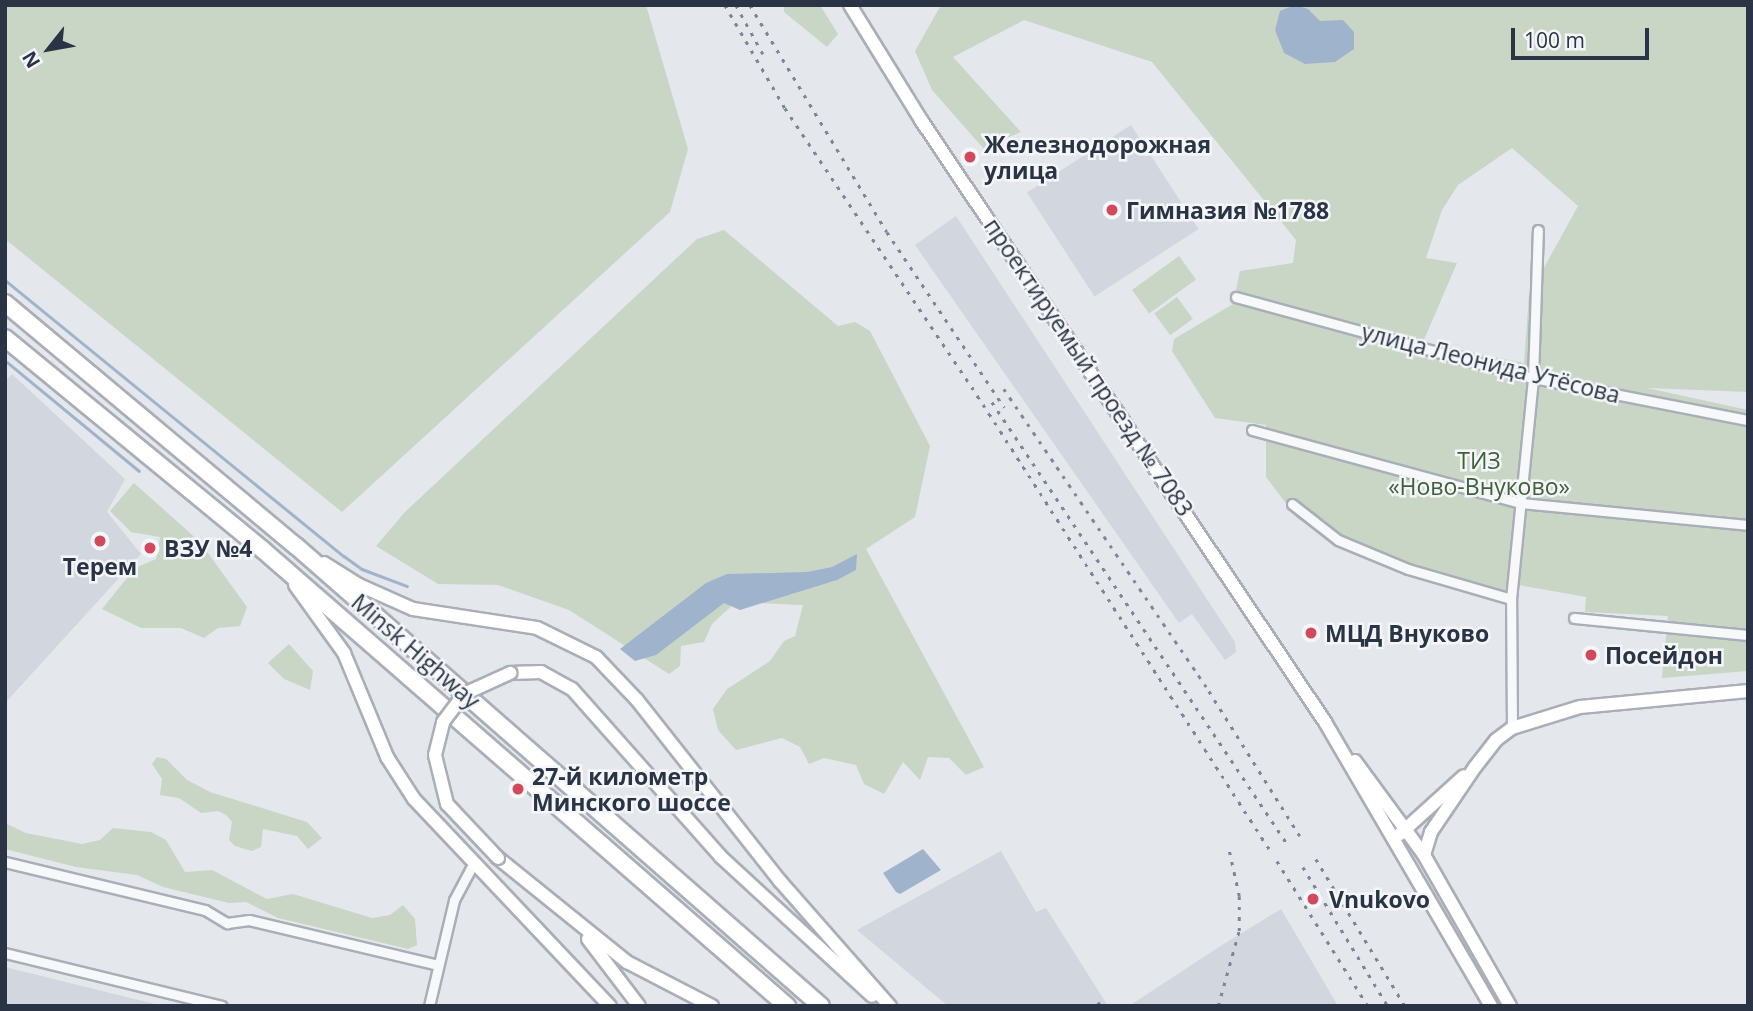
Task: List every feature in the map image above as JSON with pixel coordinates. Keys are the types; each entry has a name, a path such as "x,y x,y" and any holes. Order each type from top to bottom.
{"highway":[{"name":"Minsk Highway","path":"5,303 296,545 821,1006"},
{"name":"Minsk Highway","path":"5,338 262,550 787,1006"}],"main road":[{"name":"проектируемый проезд № 7083","path":"850,5 921,120 1329,728 1424,855 1510,1006"},
{"path":"296,545 396,603 429,613 537,628 596,657 637,700 780,881 890,1006"},
{"path":"262,550 310,603 344,653 400,779 473,864 610,1006"},
{"path":"712,1006 669,987 574,923 498,858 447,804 435,755 443,722 464,694 510,673 541,672 572,689 720,857 884,1006"},
{"path":"1424,855 1430,832 1475,766 1496,740 1512,728 1580,707 1748,691"},
{"name":"проектируемый проезд № 7083","path":"1329,728 1491,1006"},
{"path":"1394,842 1408,834 1475,766"},
{"path":"1408,834 1430,832"},
{"path":"574,923 639,1006"}],"street":[{"path":"1512,728 1511,599 1532,378 1538,230"},
{"name":"улица Леонида Утёсова","path":"1236,297 1532,378 1748,420"},
{"path":"1252,430 1520,503 1748,525"},
{"path":"1292,504 1338,540 1408,569 1511,599"},
{"path":"1574,618 1748,635"},
{"path":"5,862 205,910 227,923 249,920 438,965"},
{"path":"429,1006 454,900 473,864"},
{"path":"5,953 222,1006"}],"shaded area":[{"name":"Гимназия №1788","path":"1131,125 1199,229 1095,297 1027,193"},
{"path":"956,216 1235,642 1236,652 1225,660 1192,614 1179,623 915,245"},
{"path":"12,374 125,479 107,512 141,554 5,703 5,381"},
{"path":"1001,851 1036,912 1046,908 1108,1006 948,1006 857,930"},
{"path":"1281,909 1338,1006 1129,1006 1219,947"},
{"path":"5,967 163,1006 5,1006"}],"green space":[{"path":"5,5 646,5 688,149 670,212 342,512 5,239"},
{"path":"784,5 820,5 838,34 827,47 784,12"},
{"name":"ТИЗ «Ново-Внуково»","path":"941,5 1748,5 1748,392 1647,388 1748,410 1748,671 1662,678 1668,616 1585,612 1586,597 1519,585 1503,602 1410,577 1349,550 1297,518 1266,477 1266,425 1215,418 1172,351 1174,339 1233,304 1240,271 1293,263 1296,240 1152,62 1024,20 953,57 1021,132 983,148 932,90 915,51","holes":["1512,148 1578,206 1529,295 1524,363 1423,342 1457,263 1426,258 1442,210 1458,185"]},
{"path":"724,230 838,326 855,322 870,331 930,446 915,517 866,549 984,767 966,775 949,758 928,757 920,780 903,762 884,794 864,784 856,765 824,758 809,764 800,747 782,738 736,750 718,730 713,709 727,689 770,661 784,641 795,636 803,605 736,602 712,624 704,642 681,646 680,666 669,674 569,610 498,585 438,584 376,546 405,512 697,239"},
{"path":"1179,256 1196,279 1149,314 1132,290"},
{"path":"1177,297 1193,319 1170,335 1154,313"},
{"path":"134,483 200,542 247,607 240,626 218,628 204,638 181,628 141,628 102,609 135,568 156,559 160,537 131,532 110,511"},
{"path":"289,644 313,671 310,690 284,679 268,663"},
{"path":"157,757 166,759 187,780 210,792 307,822 322,838 308,849 297,836 263,829 261,847 252,851 235,846 229,840 232,822 226,815 218,811 201,813 179,798 160,795 162,779 152,764"},
{"path":"5,823 26,833 82,844 100,840 113,828 151,832 166,840 185,872 212,870 267,899 293,894 372,918 390,915 403,905 415,919 417,945 408,949 278,918 246,902 229,903 163,887 137,875 76,867 5,849"}],"water":[{"path":"1295,5 1308,9 1320,21 1343,20 1354,32 1354,49 1335,62 1305,64 1284,53 1275,30 1280,11"},
{"path":"857,554 856,570 837,580 740,610 724,603 656,655 635,661 620,649 706,583 727,574 807,572 832,567"},
{"path":"923,849 941,870 900,894 896,892 883,873"}],"waterway":[{"path":"5,280 344,556 362,569 407,586"},
{"path":"7,362 139,471"}],"railway":[{"path":"725,5 785,108 972,387 1273,855"},
{"path":"736,5 763,54"},
{"path":"750,5 887,232 1004,407"},
{"path":"1004,389 1209,691 1300,836"},
{"path":"992,402 1288,845"},
{"path":"1218,1006 1239,931 1239,896 1228,846"},
{"path":"1316,859 1405,1006"},
{"path":"1277,861 1368,1006"},
{"path":"1303,867 1388,1006"},
{"path":"1098,1002 1101,1006"}],"place":[{"name":"Железнодорожная улица","path":"970,157"},
{"name":"Гимназия №1788","path":"1112,210"},
{"name":"Терем","path":"100,541"},
{"name":"ВЗУ №4","path":"150,548"},
{"name":"МЦД Внуково","path":"1311,633"},
{"name":"Посейдон","path":"1591,655"},
{"name":"27-й километр Минского шоссе","path":"518,789"},
{"name":"Vnukovo","path":"1313,899"}]}
